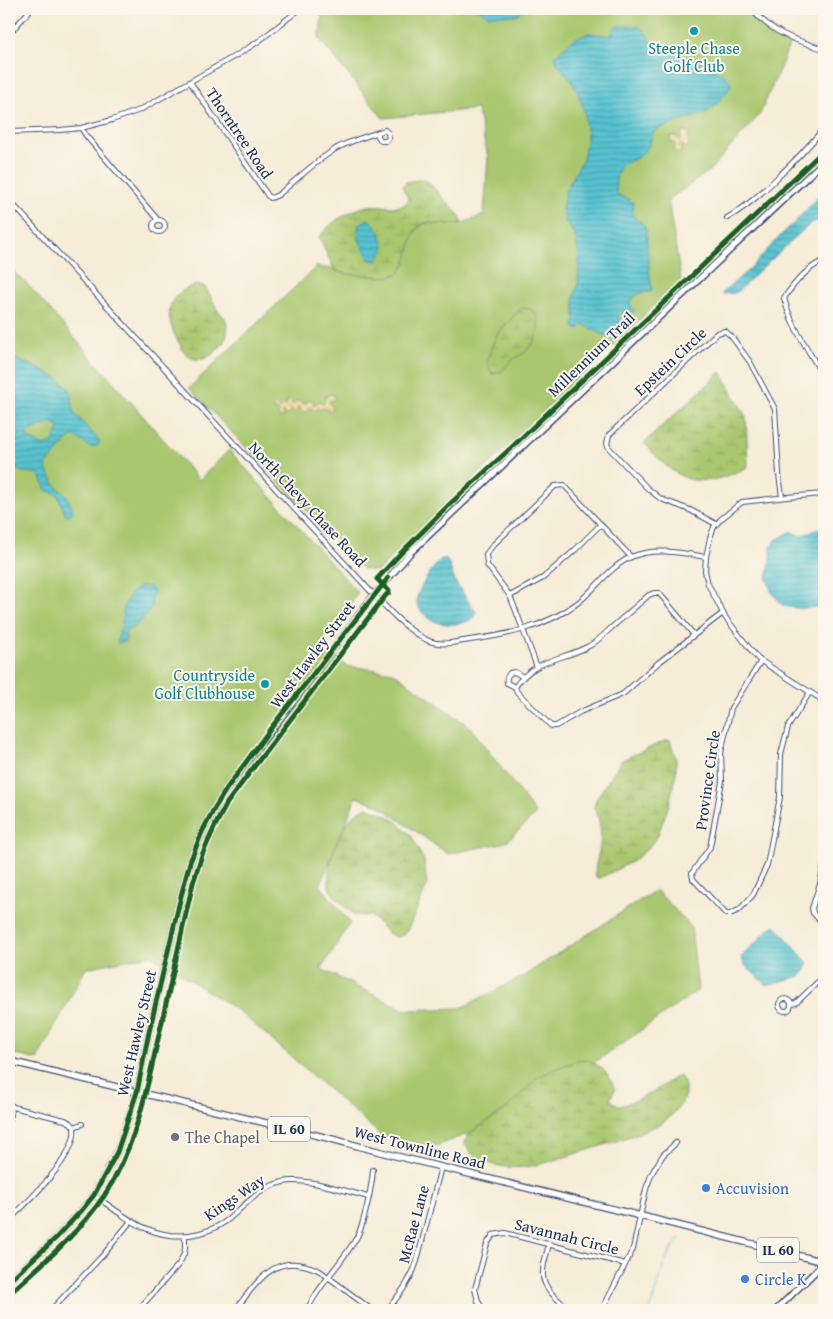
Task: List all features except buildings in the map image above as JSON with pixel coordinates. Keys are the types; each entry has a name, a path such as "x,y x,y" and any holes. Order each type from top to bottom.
{"main road":[{"name":"West Townline Road","path":"9,1061 824,1262"}],"street":[{"path":"9,34 31,9"},
{"path":"9,132 81,128 140,110 242,52 300,9"},
{"path":"751,9 777,32 788,38 824,49"},
{"name":"Thorntree Road","path":"190,82 247,167 271,198 278,195 335,150 376,133"},
{"path":"81,128 158,220"},
{"path":"727,218 746,207 764,191 807,149 824,128"},
{"name":"West Hawley Street","path":"9,1281 56,1238 94,1195 117,1152 137,1092 149,1032 190,862 202,832 227,788 374,595 410,553 824,161"},
{"name":"North Chevy Chase Road","path":"9,200 374,595 405,625 430,641 444,644 501,636 523,630 558,616 577,603 620,563 631,557 654,552 682,553 706,557"},
{"path":"824,264 821,262 815,265 784,298 796,328 824,378"},
{"name":"Epstein Circle","path":"716,524 653,493 607,444 609,435 717,333 725,331 731,336 750,362 775,409 778,474 782,497"},
{"path":"537,667 510,596 487,565 486,554 494,544 555,486 564,485 631,557"},
{"path":"824,494 742,502 716,524 710,538 706,557 708,584 723,613 758,659 824,701"},
{"path":"510,596 543,578 601,524"},
{"path":"515,687 527,673 545,662 587,647 599,639 649,595 654,593 659,593 694,635"},
{"path":"523,677 515,672 510,672 506,679 507,683 515,687 517,692 551,726 556,726 580,712 623,694 658,663 723,613"},
{"name":"Province Circle","path":"761,661 732,708 722,753 722,781 710,847 692,873 693,880 726,914 739,910 753,895 767,865 780,797 781,754 788,727 810,692"},
{"path":"824,865 812,908 813,913 824,925"},
{"path":"791,1004 796,1003 824,976"},
{"path":"9,1119 10,1106 65,1120 71,1122 74,1127 74,1137 53,1174 36,1195 9,1220"},
{"path":"74,1127 82,1124"},
{"name":"Savannah Circle","path":"602,1310 633,1249 646,1189 652,1172 663,1155 676,1143"},
{"name":"McRae Lane","path":"387,1310 413,1274 441,1167"},
{"path":"307,1310 327,1277 357,1237 373,1179 373,1170"},
{"name":"Kings Way","path":"94,1195 132,1221 154,1232 172,1236 185,1236 214,1228 228,1220 261,1191 284,1181 307,1181 368,1197"},
{"path":"51,1310 132,1221"},
{"name":"Savannah Circle","path":"483,1310 475,1290 487,1244 493,1235 505,1233 625,1264"},
{"path":"138,1310 179,1264 184,1254 185,1236"},
{"path":"549,1244 542,1274 544,1284 571,1310"},
{"path":"776,1310 824,1262"},
{"path":"235,1310 269,1271 288,1264 305,1265 320,1271 372,1310"}],"green space":[{"name":"Steeple Chase Golf Club","path":"323,9 747,9 765,29 790,43 760,114 709,171 668,200 681,280 378,571 363,569 189,388 316,267 334,269 337,272 413,235 425,223 460,224 484,215 488,157 477,109 383,118 319,38"},
{"path":"424,179 459,215 462,220 460,224 426,223 419,227 412,240 405,264 401,271 395,275 348,274 334,269 319,237 329,226 341,217 361,208 373,205 395,207 405,204 409,200 402,186 406,182"},
{"path":"9,268 27,284 199,480 229,450 358,593 322,643 346,666 393,672 470,727 536,814 506,842 448,854 377,804 356,797 320,885 350,923 321,969 405,1010 461,1008 522,977 656,890 691,927 698,990 606,1055 475,1131 431,1148 382,1136 240,1012 151,955 86,968 37,1060 9,1053"},
{"path":"196,285 206,288 227,325 226,338 219,348 208,357 202,359 190,357 184,351 173,332 169,315 173,300 178,294"},
{"path":"521,308 530,309 536,314 538,332 534,342 524,353 513,359 502,371 492,374 487,363 492,345 499,332"},
{"path":"721,372 746,417 748,467 712,480 703,481 685,478 667,467 644,443"},
{"path":"670,740 676,759 676,773 669,805 657,837 633,861 600,878 596,877 601,835 599,819 594,808 596,799 622,760"},
{"path":"367,807 397,822 411,835 424,861 427,886 407,931 396,937 390,934 371,916 354,915 332,893 328,882 330,864 340,834 351,818"},
{"path":"585,1059 596,1064 607,1074 615,1089 610,1100 620,1106 650,1093 679,1075 685,1089 685,1096 678,1109 672,1115 654,1127 604,1145 536,1165 509,1167 496,1165 477,1158 472,1154 464,1142 470,1133 506,1109 538,1077 567,1064"}],"sand":[{"path":"684,131 689,133 689,145 685,147 680,144 681,151 676,153 674,151 675,144 671,142 670,137 674,136 681,140 681,133"},
{"path":"330,394 335,397 334,400 329,402 332,407 330,411 324,408 314,410 310,407 304,412 298,407 296,412 294,412 290,408 290,413 286,415 282,411 283,417 280,418 279,412 273,409 276,404 280,409 283,405 286,406 288,400 294,405 299,401 305,404 311,399 315,406 319,401 323,405 326,396"}],"water":[{"path":"478,9 521,9 516,15 488,15"},
{"path":"617,26 639,26 648,35 650,42 656,44 662,50 670,50 722,73 730,81 731,87 710,110 652,133 651,140 645,151 634,160 621,166 617,173 617,194 633,202 633,216 646,229 652,289 651,292 643,292 633,299 630,305 635,311 633,313 627,311 620,313 618,317 624,329 619,335 610,336 583,324 578,330 574,327 574,299 578,284 579,257 575,235 565,221 562,208 565,192 583,159 587,136 584,109 578,93 572,81 557,63 555,56 573,39 588,33 611,36"},
{"path":"820,195 823,199 821,217 811,223 736,293 722,294 752,267"},
{"path":"368,219 376,227 384,243 383,251 377,261 370,260 359,240 358,225"},
{"path":"15,359 31,365 58,379 70,389 74,413 100,442 97,446 90,447 74,436 46,465 47,471 57,487 66,494 73,511 70,515 65,514 58,495 46,490 41,477 37,473 23,472 9,467 9,362","holes":["52,424 59,428 53,443 43,446 26,437 37,428"]},
{"path":"824,527 824,605 804,608 783,606 771,591 767,579 771,547 774,541 791,531 800,536"},
{"path":"441,559 446,559 454,580 476,612 475,617 467,621 458,624 437,622 425,615 417,603 421,587"},
{"path":"141,586 151,587 155,593 151,597 152,607 139,623 125,632 126,640 119,644 117,641 122,624 124,606 132,592"},
{"path":"775,925 808,963 805,972 802,974 766,985 749,969 741,957"}],"waterway":[{"path":"650,1310 669,1253 680,1239"}],"cycle path":[{"name":"Millennium Trail","path":"9,1294 83,1223 115,1178 132,1140 144,1100 193,883 202,855 227,803 389,593 377,579 451,503 824,150"},
{"path":"9,1281 56,1238 82,1210 94,1195 117,1152 137,1092 149,1032 190,862 214,809 271,728 388,578"}],"place":[{"name":"Steeple Chase Golf Club","path":"694,31"},
{"name":"Countryside Golf Clubhouse","path":"265,684"},
{"name":"The Chapel","path":"175,1137"},
{"name":"Accuvision","path":"706,1188"},
{"name":"Circle K","path":"745,1279"}]}
